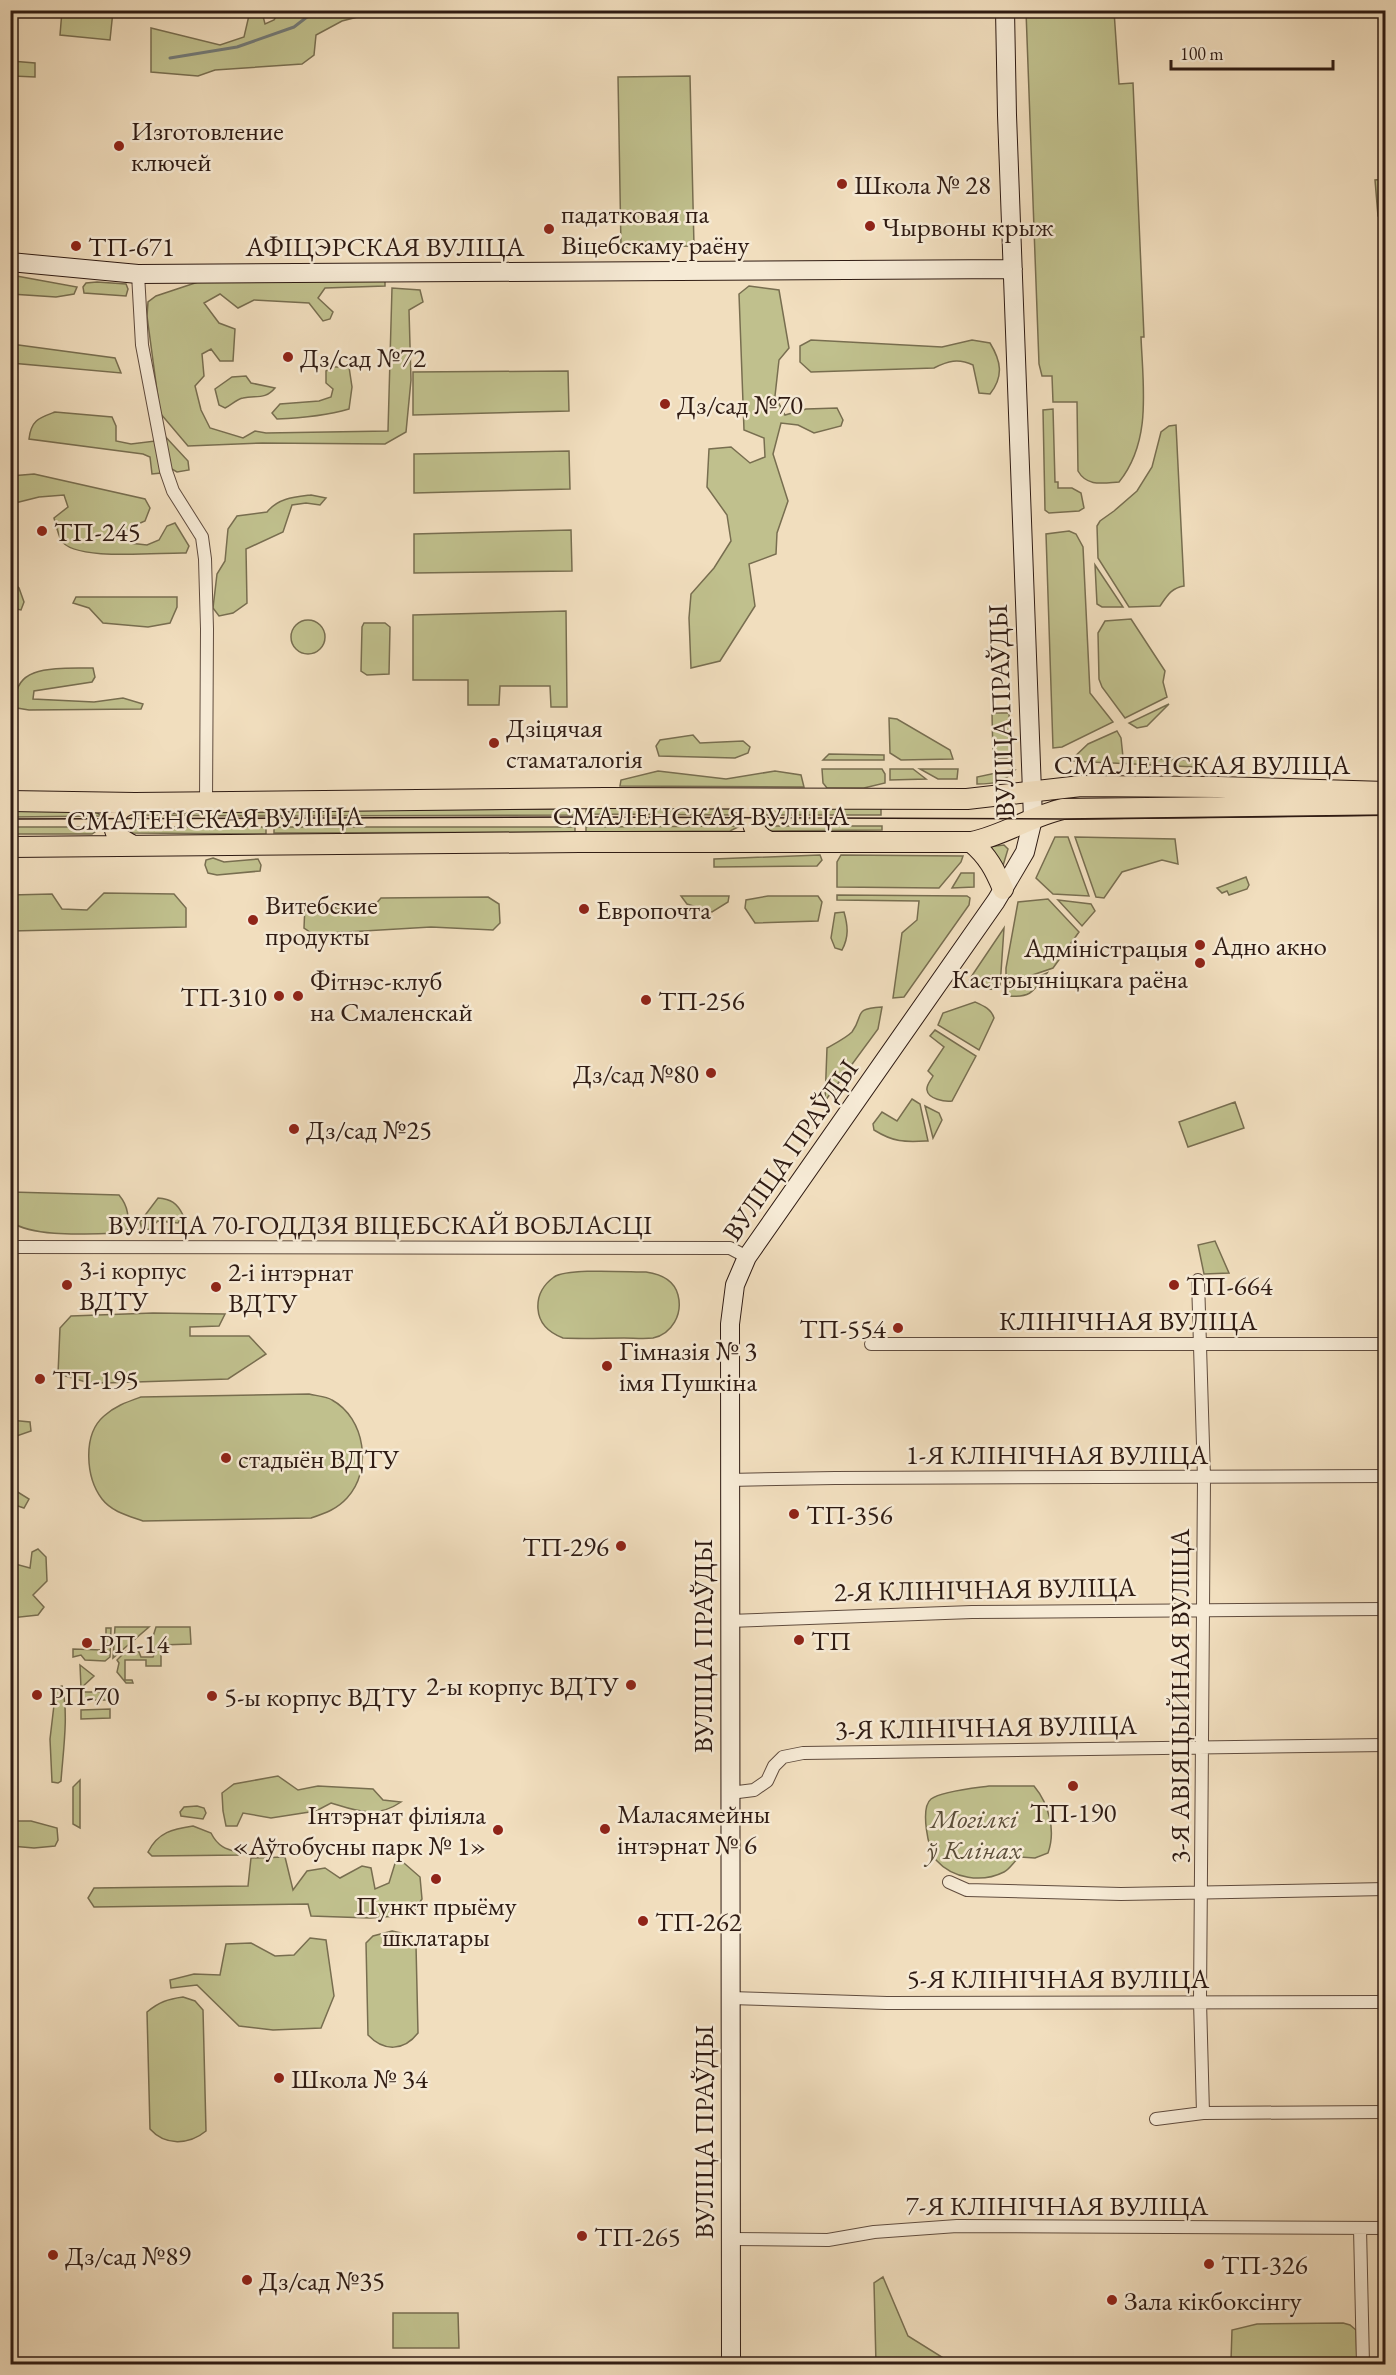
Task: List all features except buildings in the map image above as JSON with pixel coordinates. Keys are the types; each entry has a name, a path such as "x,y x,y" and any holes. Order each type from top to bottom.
{"main road":[{"name":"ВУЛІЦА ПРАЎДЫ","path":"731,2364 728,1480 730,1324 735,1285 747,1257 1004,889 1025,852 1034,819 1005,10"},
{"name":"АФІЦЭРСКАЯ ВУЛІЦА","path":"10,262 138,274 1013,269"},
{"name":"СМАЛЕНСКАЯ ВУЛІЦА","path":"10,801 135,803 730,798 967,799 1081,786 1386,792"},
{"path":"729,841 742,831 745,821 742,810 730,798"},
{"path":"767,799 758,805 752,820 758,836 768,841"},
{"path":"91,846 103,837 107,824 104,812 92,802"},
{"path":"133,846 118,837 114,821 119,810 135,803"},
{"name":"СМАЛЕНСКАЯ ВУЛІЦА","path":"10,847 729,841 971,842 984,840 1063,809 1386,805"},
{"path":"971,842 994,866 1004,889"}],"street":[{"path":"138,274 142,345 166,471 173,491 202,537 204,548 207,628 206,802"},
{"name":"ВУЛІЦА 70-ГОДДЗЯ ВІЦЕБСКАЙ ВОБЛАСЦІ","path":"10,1247 730,1248 747,1257"},
{"name":"3-Я АВІЯЦЫЙНАЯ ВУЛІЦА","path":"1198,1280 1204,1478 1200,2001 1203,2113"},
{"name":"КЛІНІЧНАЯ ВУЛІЦА","path":"871,1344 1386,1344"},
{"name":"1-Я КЛІНІЧНАЯ ВУЛІЦА","path":"728,1480 1386,1476"},
{"name":"2-Я КЛІНІЧНАЯ ВУЛІЦА","path":"729,1621 972,1612 1386,1609"},
{"name":"3-Я КЛІНІЧНАЯ ВУЛІЦА","path":"730,1793 754,1790 767,1780 774,1766 783,1757 803,1753 1386,1745"},
{"path":"949,1882 967,1890 1121,1894 1386,1889"},
{"name":"5-Я КЛІНІЧНАЯ ВУЛІЦА","path":"730,1998 887,2003 1386,2002"},
{"path":"1156,2119 1203,2113 1386,2112"},
{"name":"7-Я КЛІНІЧНАЯ ВУЛІЦА","path":"730,2239 828,2240 874,2232 957,2226 1386,2228"},
{"path":"1360,2228 1363,2364"}],"green space":[{"path":"62,11 113,11 110,40 60,35"},
{"path":"250,11 262,12 265,24 274,20 280,11 381,11 342,21 316,35 314,55 302,64 215,70 198,76 151,72 151,28 220,45 244,37"},
{"path":"1026,11 1114,11 1119,84 1133,83 1144,337 1141,337 1144,394 1137,449 1130,466 1119,482 1091,482 1078,471 1077,402 1053,402 1052,376 1042,376 1039,364"},
{"path":"11,61 35,63 35,77 13,76 11,81"},
{"path":"690,76 694,246 621,247 618,77"},
{"path":"1385,179 1385,215 1378,216 1375,180"},
{"path":"11,275 77,287 74,294 56,297 11,294"},
{"path":"385,276 385,286 325,288 318,298 333,312 330,319 323,321 309,303 254,300 238,308 220,294 204,303 219,323 235,329 233,361 220,361 211,349 202,354 204,376 195,386 201,410 210,428 243,438 255,431 266,433 388,431 392,288 420,290 423,302 409,310 411,380 406,432 385,444 262,443 188,446 160,413 147,316 148,302 156,296 204,280"},
{"path":"86,283 126,284 128,289 126,296 84,293 83,287"},
{"path":"749,286 779,290 789,348 779,360 775,396 785,415 806,409 837,408 843,420 841,426 814,433 798,425 781,423 773,454 788,501 777,533 776,554 749,564 755,606 720,661 691,668 689,618 691,594 714,568 731,541 727,515 707,487 709,449 731,447 750,463 765,457 764,438 744,430 739,294"},
{"path":"811,340 942,347 972,340 990,343 999,362 999,375 990,394 979,393 973,365 958,361 934,368 811,372 800,362 800,346"},
{"path":"11,344 115,358 121,373 11,363"},
{"path":"333,367 349,367 352,387 349,409 313,416 277,419 272,413 280,404 319,401 331,397 333,389 326,383 326,371"},
{"path":"568,371 569,411 413,415 413,372"},
{"path":"246,376 251,383 275,388 268,394 241,399 225,408 219,405 215,389 232,377"},
{"path":"1053,409 1055,482 1058,482 1058,488 1072,488 1081,493 1084,508 1079,511 1049,513 1045,510 1043,410"},
{"path":"55,412 112,417 116,426 116,441 131,444 155,441 161,473 152,474 150,457 143,454 29,439 34,424 44,416"},
{"path":"1176,425 1184,586 1167,596 1160,606 1129,607 1098,558 1097,526 1137,491 1152,467 1161,432 1169,426"},
{"path":"162,433 188,461 189,470 177,472 170,468"},
{"path":"569,451 570,489 414,493 414,454"},
{"path":"34,474 145,499 150,508 145,521 129,528 123,534 129,543 147,545 159,540 167,526 175,523 189,546 186,553 99,554 69,547 61,540 54,518 68,507 64,495 39,497 11,504 11,476"},
{"path":"311,495 326,498 320,505 306,503 292,505 283,532 246,549 247,603 233,613 219,616 213,608 217,574 225,561 228,529 237,516 267,512 281,501"},
{"path":"571,530 572,571 414,573 414,534"},
{"path":"1069,531 1076,534 1083,547 1090,693 1113,722 1062,747 1053,748 1046,534"},
{"path":"1095,565 1123,607 1102,607 1097,604"},
{"path":"10,580 19,588 24,602 21,610 11,608"},
{"path":"76,597 177,597 177,607 170,623 148,627 103,623 89,608 73,603"},
{"path":"566,611 567,707 551,707 550,686 500,686 499,705 468,705 468,680 413,680 413,615"},
{"path":"1131,619 1165,671 1163,682 1167,697 1125,718 1102,687 1099,679 1098,633 1105,621"},
{"path":"308,620 320,625 325,637 320,649 308,654 296,649 291,637 296,625"},
{"path":"364,623 385,623 390,627 389,674 367,675 361,671"},
{"path":"93,668 95,677 92,682 34,691 33,699 94,702 123,698 143,704 141,709 29,710 17,708 16,693 21,682 29,675 53,669"},
{"path":"1169,704 1147,726 1137,728 1129,723"},
{"path":"992,713 1009,713 1011,755 1007,758 993,758"},
{"path":"889,718 897,719 950,750 953,759 901,760 890,753"},
{"path":"1117,731 1121,738 1123,757 1202,761 1196,767 1070,761 1088,744"},
{"path":"693,735 700,743 743,741 750,747 748,753 735,758 659,756 656,746 660,740"},
{"path":"829,754 884,755 884,760 823,760"},
{"path":"822,769 882,769 885,774 885,783 864,788 827,788 823,783"},
{"path":"890,769 913,769 926,779 890,780"},
{"path":"920,769 958,769 957,779 938,779"},
{"path":"1015,770 1002,780 977,784 977,777"},
{"path":"658,771 726,779 775,771 801,775 804,787 620,786 621,780"},
{"path":"586,808 728,809 740,815 586,814"},
{"path":"767,808 881,808 881,815 758,815"},
{"path":"575,809 575,815 274,816 275,810"},
{"path":"11,810 94,811 102,816 11,817"},
{"path":"266,810 266,816 127,815 129,811"},
{"path":"740,826 730,831 586,832 586,827"},
{"path":"759,826 882,826 882,830 764,831"},
{"path":"11,827 102,827 92,834 11,834"},
{"path":"126,827 266,827 266,834 133,833"},
{"path":"274,827 575,827 575,832 274,833"},
{"path":"1055,837 1068,837 1089,896 1053,894 1036,878"},
{"path":"1075,837 1175,839 1178,864 1162,860 1122,872 1104,898 1096,897"},
{"path":"1004,845 1008,849 1002,869 987,847"},
{"path":"820,855 822,860 817,866 714,867 714,859"},
{"path":"841,855 963,856 961,862 939,888 837,887 837,862"},
{"path":"213,858 224,862 258,859 261,865 260,871 217,875 208,873 206,860"},
{"path":"961,873 974,873 974,887 952,888"},
{"path":"1246,877 1249,885 1247,889 1229,895 1227,891 1222,893 1217,888"},
{"path":"104,893 174,894 186,908 186,927 11,931 11,895 52,894 62,909 87,910"},
{"path":"837,895 967,896 970,898 969,905 904,997 893,998 902,933 917,920 919,901 837,900"},
{"path":"681,896 729,896 728,902 712,912 687,904"},
{"path":"768,896 818,896 822,902 818,921 755,923 745,908 746,900"},
{"path":"488,897 499,904 500,923 493,930 431,927 313,934 304,928 305,905 361,910 373,907 381,898"},
{"path":"1048,899 1079,932 1053,968 1006,984 1006,968 1018,902"},
{"path":"1058,900 1091,904 1095,911 1082,926"},
{"path":"844,912 847,931 842,950 835,948 831,938 835,913"},
{"path":"1004,928 1000,987 984,988 969,980"},
{"path":"1047,973 1027,995 1007,996 1006,990"},
{"path":"975,1002 989,1010 994,1018 979,1050 938,1025 943,1013"},
{"path":"882,1007 878,1029 825,1101 827,1048 852,1032 863,1011"},
{"path":"935,1030 976,1056 952,1101 934,1098 927,1090 933,1076 928,1071 944,1047 930,1036"},
{"path":"912,1099 920,1104 928,1141 900,1141 874,1130 873,1124 882,1112 897,1121"},
{"path":"1235,1102 1244,1128 1188,1147 1179,1122"},
{"path":"925,1106 939,1113 942,1120 933,1138"},
{"path":"11,1192 119,1195 125,1204 127,1213 127,1233 67,1234 36,1231 22,1227 11,1222"},
{"path":"158,1198 173,1202 183,1215 178,1223 158,1221 149,1229 142,1230 140,1222"},
{"path":"1215,1241 1229,1273 1204,1274 1198,1245"},
{"path":"584,1271 646,1272 666,1278 678,1295 677,1316 671,1328 660,1336 653,1338 563,1338 550,1331 540,1319 538,1304 540,1295 554,1277"},
{"path":"153,1313 225,1314 219,1326 190,1327 190,1336 249,1336 266,1354 228,1379 105,1383 86,1382 58,1374 60,1328 71,1316"},
{"name":"стадыён ВДТУ","path":"309,1394 330,1399 343,1408 352,1419 362,1445 360,1473 347,1498 335,1508 311,1518 143,1521 111,1507 102,1499 92,1480 89,1445 97,1424 112,1410 141,1397"},
{"path":"10,1420 30,1422 31,1431 11,1438"},
{"path":"16,1491 29,1499 24,1508 11,1507 11,1492"},
{"path":"38,1549 46,1557 47,1581 33,1595 44,1607 38,1615 11,1618 11,1552 15,1564 30,1568 32,1552"},
{"path":"115,1627 149,1627 113,1658"},
{"path":"156,1627 190,1627 191,1644 161,1645 161,1666 146,1666 146,1660 125,1660 125,1680 132,1680 133,1683 126,1683 117,1672 119,1663 117,1660 126,1651 139,1652 141,1657 153,1657 156,1650 151,1643"},
{"path":"106,1628 111,1628 110,1657 105,1661 85,1660 81,1655 73,1657 73,1649 102,1650"},
{"path":"80,1665 94,1676 81,1688"},
{"path":"62,1686 65,1733 61,1781 58,1783 52,1782 50,1739 56,1688"},
{"path":"81,1692 110,1692 110,1700 81,1700"},
{"path":"110,1709 110,1718 81,1719 81,1710"},
{"path":"278,1776 298,1790 318,1786 373,1789 383,1800 401,1802 375,1812 358,1811 331,1803 316,1811 271,1818 243,1813 237,1826 226,1826 222,1793 234,1784"},
{"path":"80,1780 80,1828 73,1824 73,1787"},
{"name":"Могілкі ў Клінах","path":"989,1786 1034,1786 1044,1801 1050,1818 1051,1836 1048,1853 1035,1858 1020,1857 1006,1871 995,1875 977,1878 959,1875 943,1866 933,1855 926,1829 928,1804 936,1796"},
{"path":"184,1807 204,1808 206,1813 203,1819 181,1816 180,1812"},
{"path":"11,1821 31,1821 57,1828 58,1840 55,1846 34,1848 11,1846"},
{"path":"193,1826 211,1833 220,1844 241,1855 152,1856 148,1852 161,1836"},
{"path":"285,1857 293,1890 307,1871 325,1868 340,1878 362,1866 371,1868 375,1889 389,1883 397,1857 420,1877 422,1899 411,1915 370,1918 311,1916 308,1904 94,1907 88,1898 94,1888 248,1886 251,1858"},
{"path":"392,1931 401,1933 416,1945 418,2033 407,2043 387,2047 374,2041 368,2035 366,1943 373,1936"},
{"path":"310,1938 326,1940 334,1996 321,2028 273,2030 239,2026 197,1985 171,1988 170,1980 194,1974 220,1975 226,1944 251,1943 275,1956 294,1955"},
{"path":"183,1997 195,2001 203,2010 206,2131 192,2139 177,2142 156,2135 150,2129 147,2012 164,2002"},
{"path":"883,2277 908,2336 953,2364 876,2364 874,2283"},
{"path":"393,2313 458,2313 459,2348 393,2348"},
{"path":"1343,2323 1356,2330 1357,2364 1197,2364 1197,2362 1231,2361 1232,2330 1257,2324"}],"waterway":[{"path":"170,58 237,47 294,27 316,10"}],"tram line":[{"path":"10,819 580,817 1063,819 1386,815"}],"place":[{"name":"Изготовление ключей","path":"119,146"},
{"name":"Школа № 28","path":"842,184"},
{"name":"Чырвоны крыж","path":"870,226"},
{"name":"падатковая па Віцебскаму раёну","path":"549,229"},
{"name":"ТП-671","path":"76,246"},
{"name":"Дз/сад №72","path":"288,357"},
{"name":"Дз/сад №70","path":"665,404"},
{"name":"ТП-245","path":"42,531"},
{"name":"Дзіцячая стаматалогія","path":"494,743"},
{"name":"Европочта","path":"584,909"},
{"name":"Витебские продукты","path":"253,920"},
{"name":"Адно акно","path":"1200,945"},
{"name":"Адміністрацыя Кастрычніцкага раёна","path":"1200,963"},
{"name":"ТП-310","path":"279,996"},
{"name":"Фітнэс-клуб на Смаленскай","path":"298,996"},
{"name":"ТП-256","path":"646,1000"},
{"name":"Дз/сад №80","path":"711,1073"},
{"name":"Дз/сад №25","path":"294,1129"},
{"name":"3-і корпус ВДТУ","path":"67,1285"},
{"name":"ТП-664","path":"1174,1285"},
{"name":"2-і інтэрнат ВДТУ","path":"216,1287"},
{"name":"ТП-554","path":"898,1328"},
{"name":"Гімназія № 3 імя Пушкіна","path":"607,1366"},
{"name":"ТП-195","path":"40,1379"},
{"name":"стадыён ВДТУ","path":"226,1458"},
{"name":"ТП-356","path":"794,1514"},
{"name":"ТП-296","path":"621,1546"},
{"name":"ТП","path":"799,1640"},
{"name":"РП-14","path":"87,1643"},
{"name":"2-ы корпус ВДТУ","path":"631,1685"},
{"name":"РП-70","path":"37,1695"},
{"name":"5-ы корпус ВДТУ","path":"212,1696"},
{"name":"ТП-190","path":"1073,1786"},
{"name":"Маласямейны інтэрнат № 6","path":"605,1829"},
{"name":"Інтэрнат філіяла «Аўтобусны парк № 1»","path":"498,1830"},
{"name":"Пункт прыёму шклатары","path":"436,1879"},
{"name":"ТП-262","path":"643,1921"},
{"name":"Школа № 34","path":"279,2078"},
{"name":"ТП-265","path":"582,2236"},
{"name":"Дз/сад №89","path":"53,2255"},
{"name":"ТП-326","path":"1209,2264"},
{"name":"Дз/сад №35","path":"247,2280"},
{"name":"Зала кікбоксінгу","path":"1112,2300"}]}
